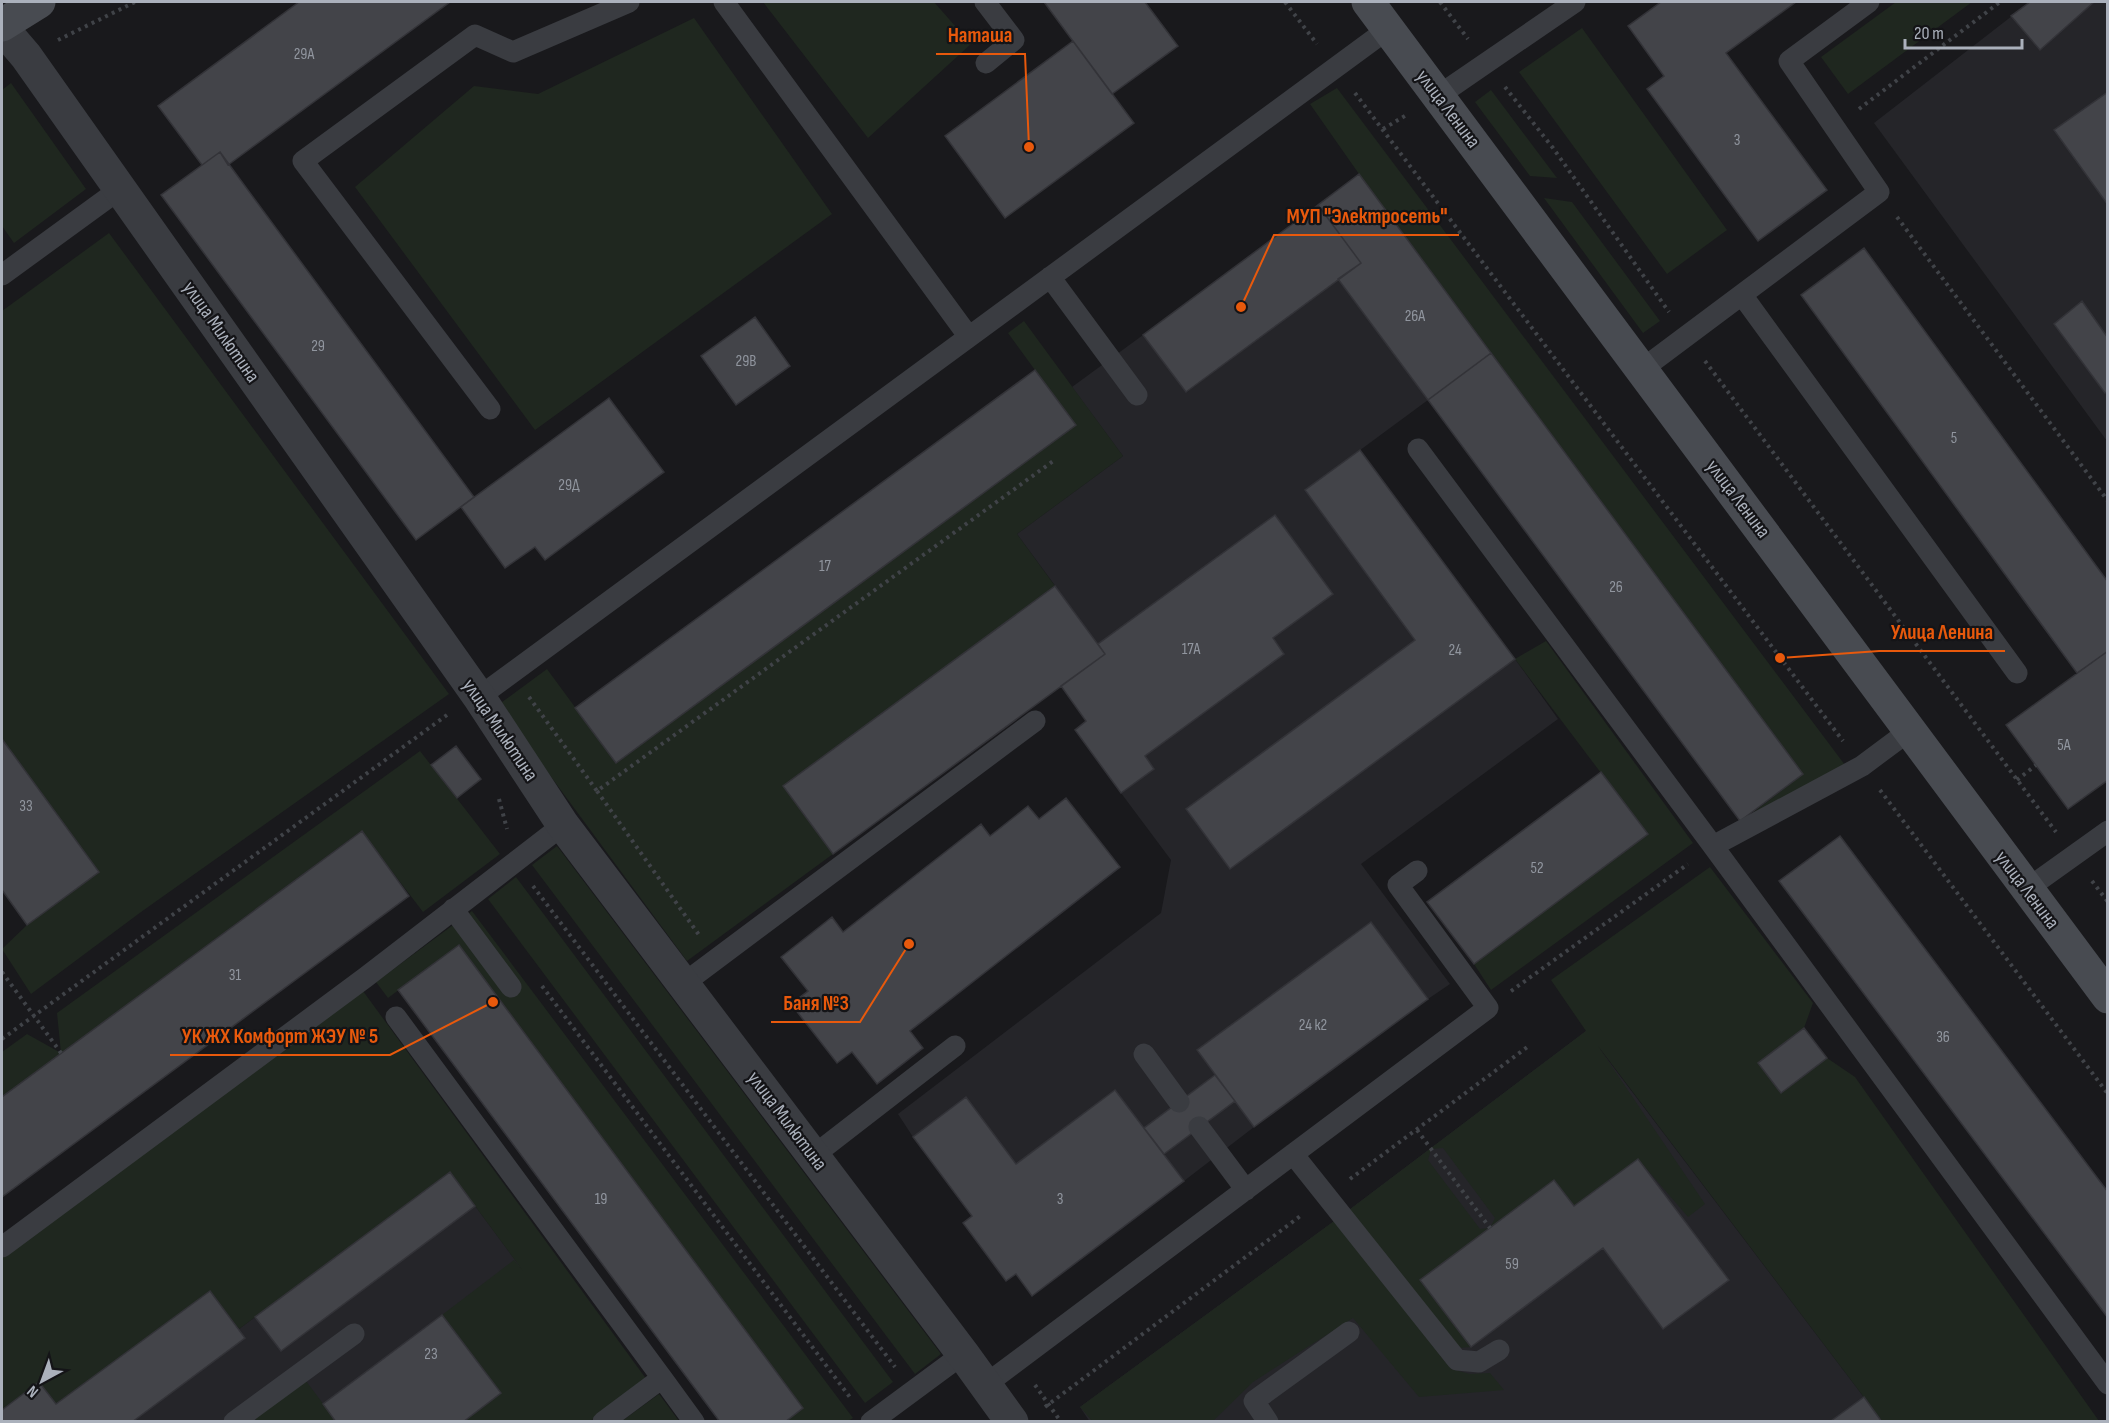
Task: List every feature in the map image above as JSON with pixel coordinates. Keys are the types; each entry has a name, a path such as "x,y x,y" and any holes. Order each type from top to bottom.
{"main road":[{"path":"2,27 39,2"},
{"name":"улица Ленина","path":"1368,2 2108,998"}],"street":[{"name":"улица Милютина","path":"2,27 120,189 479,697 563,825 985,1385 1026,1416"}],"lane":[{"path":"490,409 303,161 475,35 513,52 629,2"},
{"path":"724,2 969,337"},
{"path":"985,2 1014,40 986,63"},
{"path":"1438,96 1575,2"},
{"path":"1641,370 1879,192 1789,61 1869,2"},
{"path":"479,697 1388,29"},
{"path":"2,275 120,189"},
{"path":"1050,277 1137,395"},
{"path":"1742,295 2016,673"},
{"path":"1418,449 2108,1384"},
{"path":"683,984 1035,721"},
{"path":"1713,846 1862,766 1909,731"},
{"path":"2,1247 356,984 563,825"},
{"path":"2027,889 2108,831"},
{"path":"985,1385 1488,1008 1398,885 1417,872"},
{"path":"453,909 511,987"},
{"path":"396,1017 694,1422"},
{"path":"813,1156 955,1046"},
{"path":"1144,1054 1179,1102"},
{"path":"1199,1127 1246,1190"},
{"path":"1293,1154 1457,1360 1479,1362 1499,1350"},
{"path":"1269,1422 1254,1401 1349,1332"},
{"path":"234,1422 354,1334"},
{"path":"871,1422 963,1354"},
{"path":"603,1422 662,1378"}],"path":[{"path":"26,57 135,2"},
{"path":"1286,2 2108,1094"},
{"path":"1440,2 1553,148 1686,336 2108,902"},
{"path":"1835,128 2000,2"},
{"path":"1879,192 2108,501"},
{"path":"597,791 1056,459"},
{"path":"524,691 705,945"},
{"path":"2,1039 448,714 479,697"},
{"path":"2017,780 2036,765"},
{"path":"499,795 515,862 914,1391"},
{"path":"1488,1008 1713,846"},
{"path":"2,972 61,1053"},
{"path":"538,981 854,1402"},
{"path":"1026,1416 1327,1197 1530,1045"},
{"path":"1417,1130 1490,1228"}],"shaded area":[{"path":"763,2 934,2 971,44 868,138"},
{"path":"1896,2 1972,2 1848,94 1821,57"},
{"path":"2030,2 2107,2 2107,441 1874,123"},
{"path":"694,18 832,214 535,430 355,187 474,86 538,94"},
{"path":"1582,28 1727,230 1667,274 1519,72"},
{"path":"11,83 86,189 14,243 2,226 2,90"},
{"path":"1337,88 1845,765 1729,849 1720,838 1803,774 1359,174 1310,104"},
{"path":"1491,90 1557,178 1530,176 1475,102"},
{"path":"1544,198 1572,202 1660,321 1643,333"},
{"path":"109,233 449,694 141,912 31,994 2,949 27,925 99,872 2,739 2,311"},
{"path":"1338,279 1428,400 1306,490 1415,640 1230,868 1515,659 1558,719 1361,864 1450,984 1428,999 1371,922 1197,1050 1254,1127 1184,1181 1115,1090 1016,1164 966,1098 913,1137 898,1114 1161,913 1171,860 1121,793 1145,756 1284,654 1273,638 1333,594 1275,515 1098,644 1017,534 1123,456 1072,387 1143,335 1187,392"},
{"path":"1024,321 1123,456 1017,534 1055,586 783,786 833,854 687,961 498,705 547,669 616,763 1075,425 1008,333"},
{"path":"1546,641 1693,843 1491,990 1474,964 1647,834 1515,659"},
{"path":"420,751 500,854 423,912 361,831 2,1097 2,1052 27,1034 61,1053 57,1013"},
{"path":"557,846 941,1354 915,1374 532,865"},
{"path":"1710,867 1813,1003 1804,1028 1758,1063 1781,1093 1827,1058 1855,1077 2099,1421 1882,1421 1598,1046 1705,1204 1688,1217 1638,1159 1574,1206 1554,1180 1490,1227 1495,1218 1443,1148 1431,1149 1428,1160 1480,1229 1489,1228 1421,1279 1471,1347 1457,1348 1343,1232 1451,1369 1470,1374 1490,1373 1504,1390 1419,1397 1353,1318 1253,1382 1213,1421 1092,1421 1080,1407 1341,1216 1586,1031 1551,980"},
{"path":"516,877 893,1382 865,1403 488,899"},
{"path":"472,911 853,1418 848,1421 785,1421 803,1408 459,945 388,998 376,982"},
{"path":"363,991 647,1380 590,1421 463,1421 501,1393 442,1315 514,1260 523,1271 450,1172 239,1329 210,1291 56,1404 39,1382 2,1410 2,1258"},
{"path":"1586,1031 1882,1421 1090,1422 1080,1407 1341,1216"},
{"path":"450,1172 573,1338 442,1315 323,1404 336,1421 2,1422 2,1410 39,1382 56,1404 210,1291 239,1329"},
{"path":"303,1377 336,1421 257,1421 253,1415"},
{"path":"659,1394 679,1421 622,1421"}],"building":[{"path":"299,2 450,2 228,165 220,152 202,165 158,106"},
{"path":"1044,2 1145,2 1178,46 1112,94"},
{"path":"1661,2 1796,2 1726,53 1827,190 1758,241 1647,89 1664,76 1628,26"},
{"path":"2030,2 2094,2 2040,50 2011,16"},
{"path":"1073,41 1134,123 1005,218 945,136"},
{"path":"2108,92 2108,205 2054,130"},
{"path":"220,152 474,497 416,540 161,195"},
{"path":"1359,174 1491,353 1428,400 1338,279 1361,263 1318,205"},
{"path":"1318,205 1361,263 1186,392 1143,335"},
{"path":"1864,248 2108,582 2108,651 2077,673 1801,295"},
{"path":"2082,301 2108,338 2108,391 2105,393 2054,324"},
{"path":"755,317 790,366 736,405 701,356"},
{"path":"1491,353 1803,774 1740,821 1428,400"},
{"path":"1035,370 1076,425 616,763 575,708"},
{"path":"609,398 664,472 545,560 535,547 505,568 461,507"},
{"path":"1360,450 1515,659 1230,869 1186,809 1415,640 1305,490"},
{"path":"1275,515 1333,594 1273,638 1284,654 1145,756 1154,769 1121,793 1075,730 1086,721 1061,686 1105,654 1098,644"},
{"path":"1055,586 1105,654 833,854 783,786"},
{"path":"2108,651 2108,780 2068,809 2006,725"},
{"path":"2,739 99,872 27,925 2,890"},
{"path":"456,746 481,779 457,798 431,765"},
{"path":"1601,772 1648,834 1474,964 1427,902"},
{"path":"1066,798 1120,867 910,1031 923,1048 877,1084 852,1052 837,1063 791,1004 808,991 781,957 832,917 843,932 981,824 990,836 1028,806 1039,819"},
{"path":"362,831 409,896 2,1197 2,1097"},
{"path":"1840,836 2108,1192 2108,1318 1779,881"},
{"path":"1371,922 1428,999 1254,1127 1197,1050"},
{"path":"459,945 803,1408 785,1422 720,1422 398,990"},
{"path":"1804,1028 1827,1058 1781,1093 1758,1063"},
{"path":"1215,1075 1235,1101 1164,1154 1144,1128"},
{"path":"1115,1090 1184,1181 1032,1296 1016,1274 1006,1281 963,1223 972,1216 913,1137 966,1097 1016,1164"},
{"path":"1638,1159 1729,1280 1663,1329 1603,1248 1471,1347 1420,1280 1554,1180 1574,1206"},
{"path":"450,1172 475,1206 281,1351 255,1317"},
{"path":"210,1291 245,1338 132,1422 2,1422 2,1410 39,1382 56,1404"},
{"path":"442,1315 501,1393 463,1422 336,1422 323,1404"},
{"path":"1864,1397 1882,1422 1831,1421"}],"place":[{"name":"Наташа","path":"1029,147"},
{"name":"МУП \"Электросеть\"","path":"1241,307"},
{"name":"Улица Ленина","path":"1780,658"},
{"name":"Баня №3","path":"909,944"},
{"name":"УК ЖХ Комфорт ЖЭУ № 5","path":"493,1002"}]}
